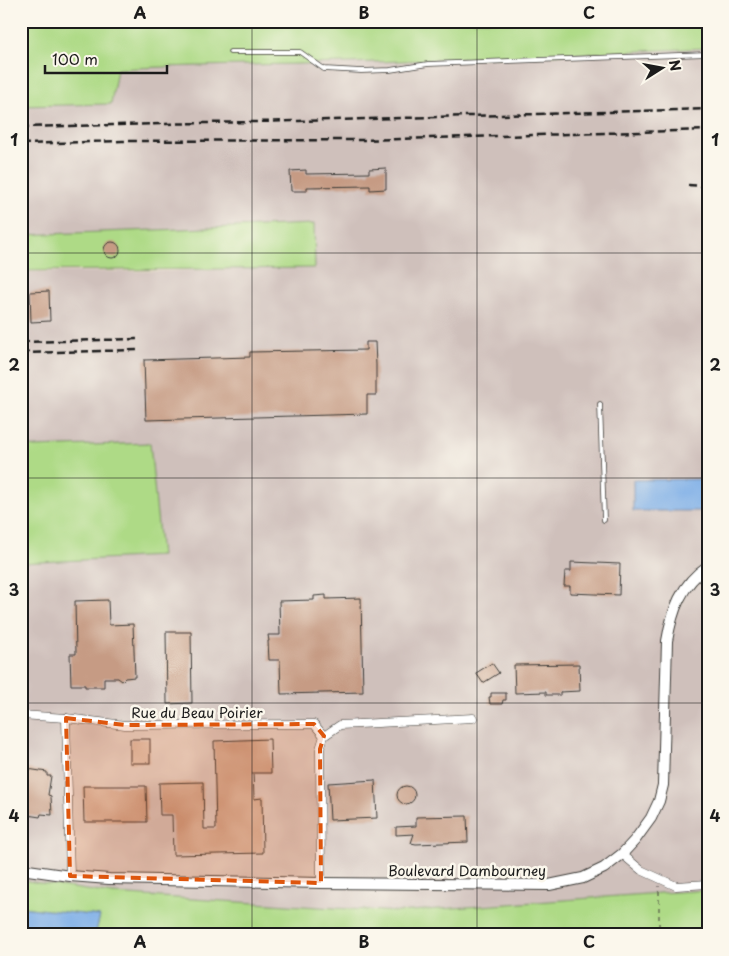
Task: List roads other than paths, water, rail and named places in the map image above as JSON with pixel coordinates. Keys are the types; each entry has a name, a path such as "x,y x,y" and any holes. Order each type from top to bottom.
{"street":[{"name":"Boulevard Dambourney","path":"21,869 110,879 322,883 549,885 583,878 604,868 622,854 651,818 659,801 663,785 667,641 670,621 677,600 700,571 708,566"},
{"name":"Rue du Beau Poirier","path":"21,715 126,725 314,724 324,736"},
{"path":"66,718 70,876"},
{"path":"322,883 320,749 324,736 340,725 473,718"},
{"path":"622,854 641,870 676,886 708,884"}],"lane":[{"path":"230,52 300,52 324,69 361,71 390,70 428,64 708,54"},
{"path":"600,404 604,520"}],"water":[{"path":"708,479 708,511 633,511 633,480"},
{"path":"21,907 100,916 95,935 21,935"}],"railway":[{"path":"21,127 708,109"},
{"path":"21,144 122,141 363,140 708,130"},
{"path":"688,185 708,186"},
{"path":"21,342 139,339"},
{"path":"21,353 138,350"}]}
